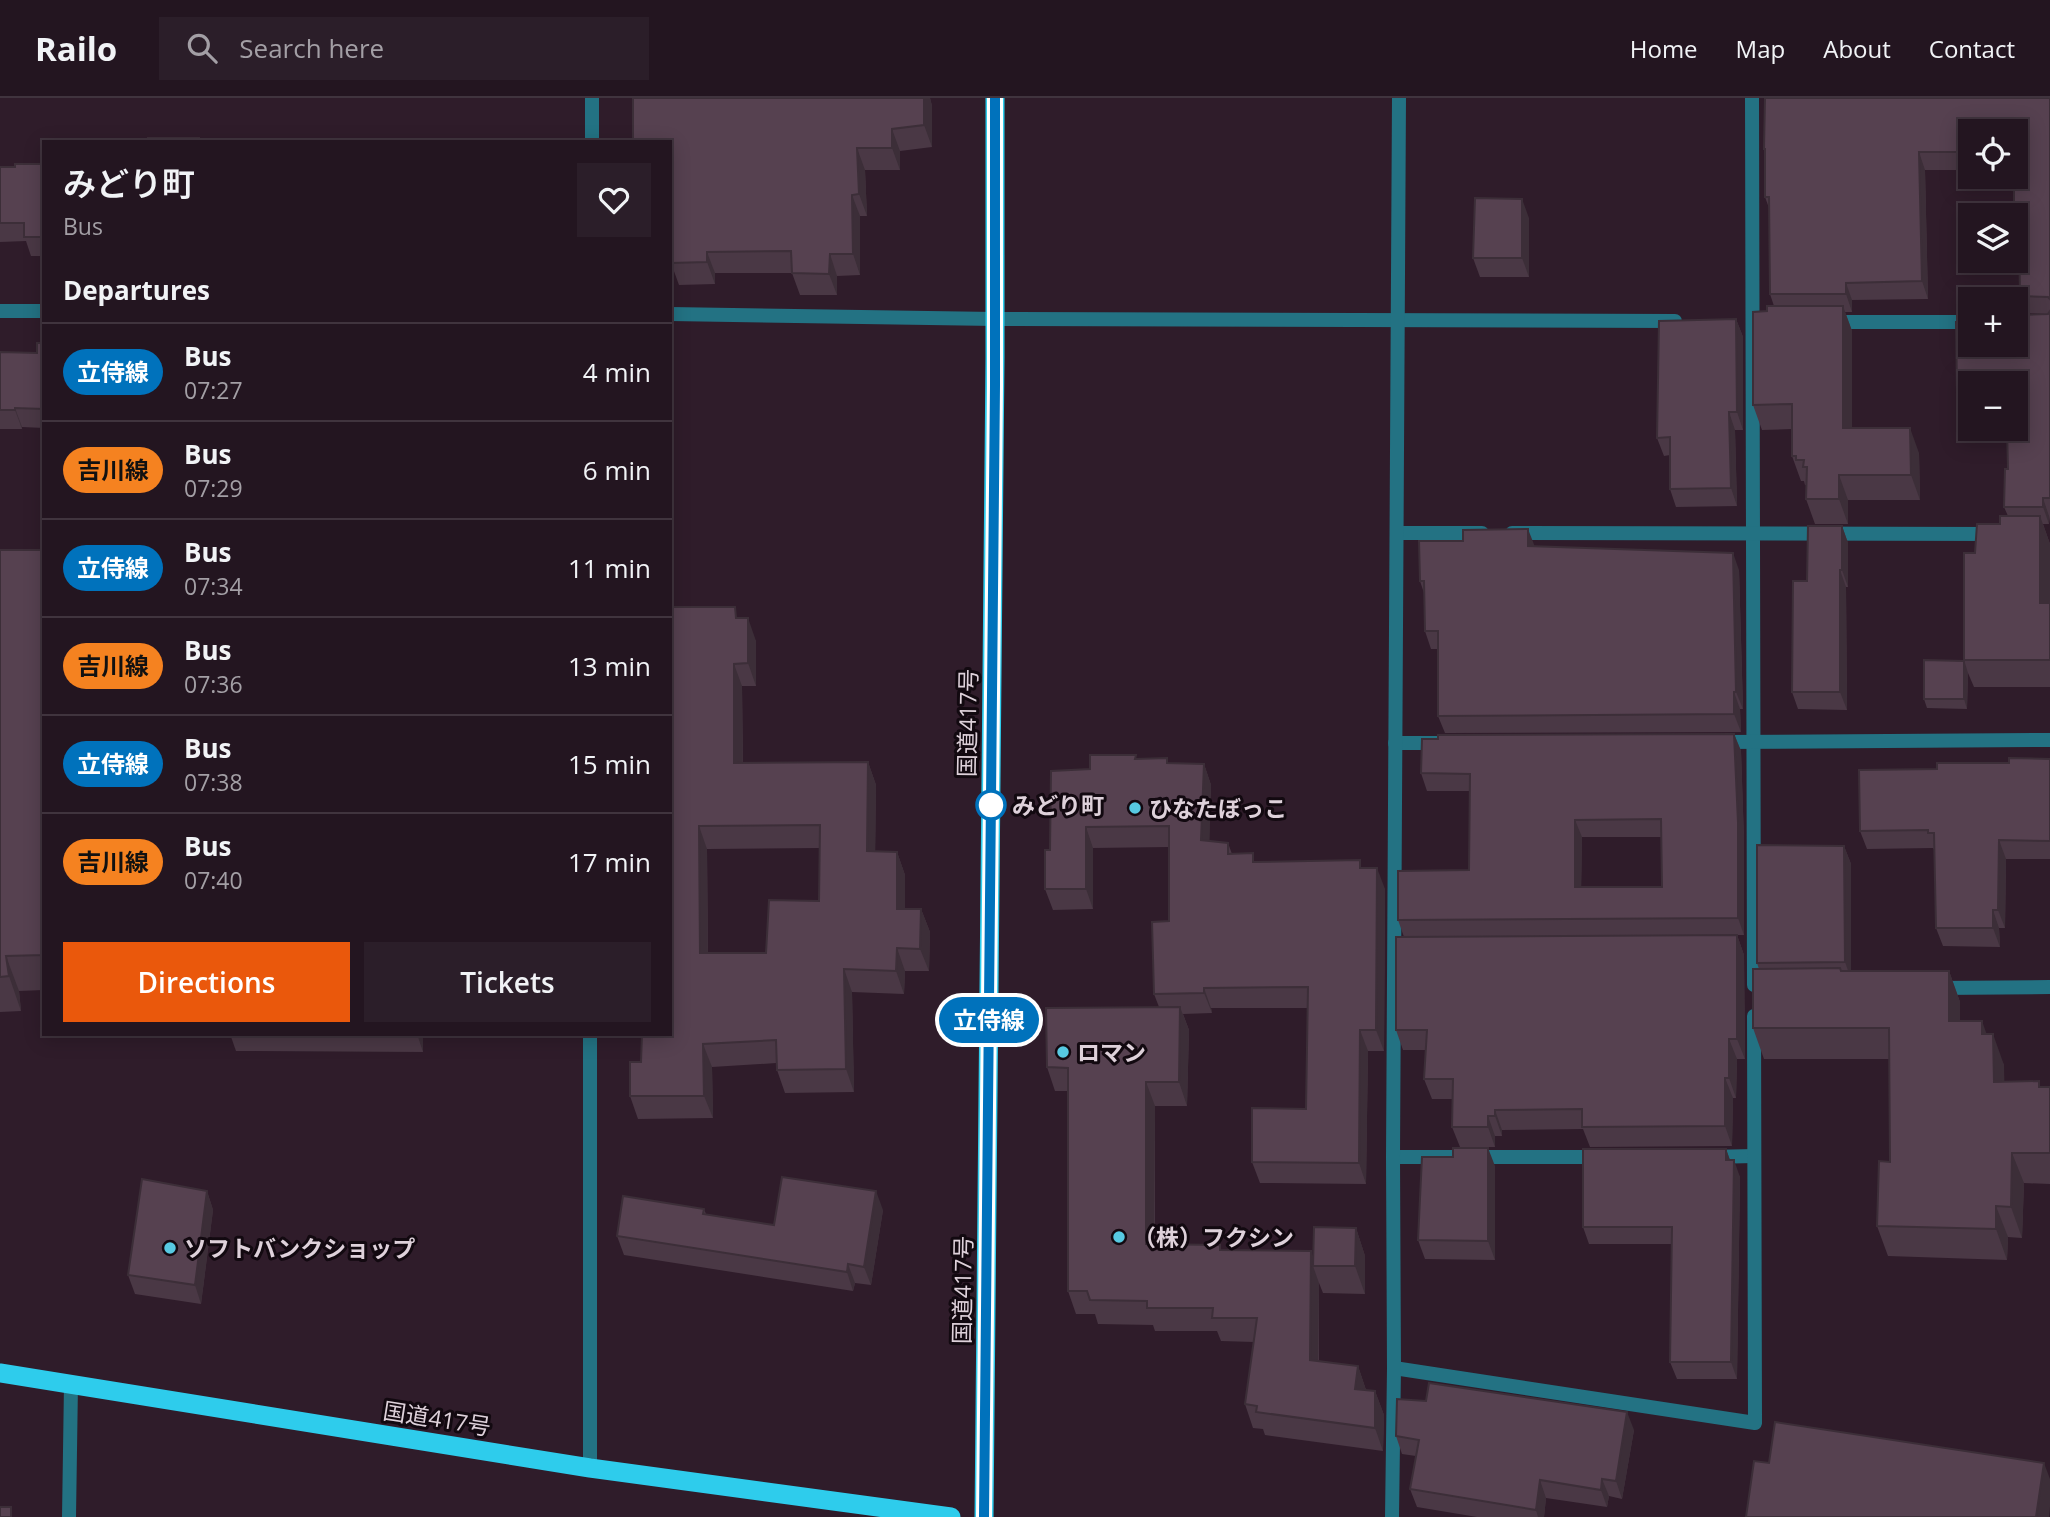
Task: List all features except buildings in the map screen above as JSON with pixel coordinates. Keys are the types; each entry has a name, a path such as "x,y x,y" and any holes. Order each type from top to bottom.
{"highway":[{"name":"国道417号","path":"984,1517 995,98"},
{"name":"国道417号","path":"0,1373 590,1468 951,1517"}],"street":[{"path":"592,98 592,140"},
{"path":"1392,1517 1393,1157 1401,947 1395,743 1399,98"},
{"path":"1394,1368 1755,1423 1754,1156 1761,990 1747,945 1754,742 1752,98"},
{"path":"0,311 42,311"},
{"path":"672,314 995,319 1686,321"},
{"path":"1821,322 1958,322"},
{"path":"1397,533 2010,534"},
{"path":"1699,742 2050,740"},
{"path":"1395,743 1450,743"},
{"path":"1929,988 2050,988"},
{"path":"590,1036 590,1468"},
{"path":"1699,1157 1754,1156"},
{"path":"1393,1157 1615,1157"},
{"path":"69,1517 71,1384"}],"bus line":[{"name":"立侍線","path":"984,1517 995,386 995,98"}],"place":[{"name":"みどり町","path":"991,805"},
{"name":"ひなたぼっこ","path":"1135,808"},
{"name":"ロマン","path":"1063,1052"},
{"name":"（株）フクシン","path":"1119,1237"},
{"name":"ソフトバンクショップ","path":"170,1248"}]}
